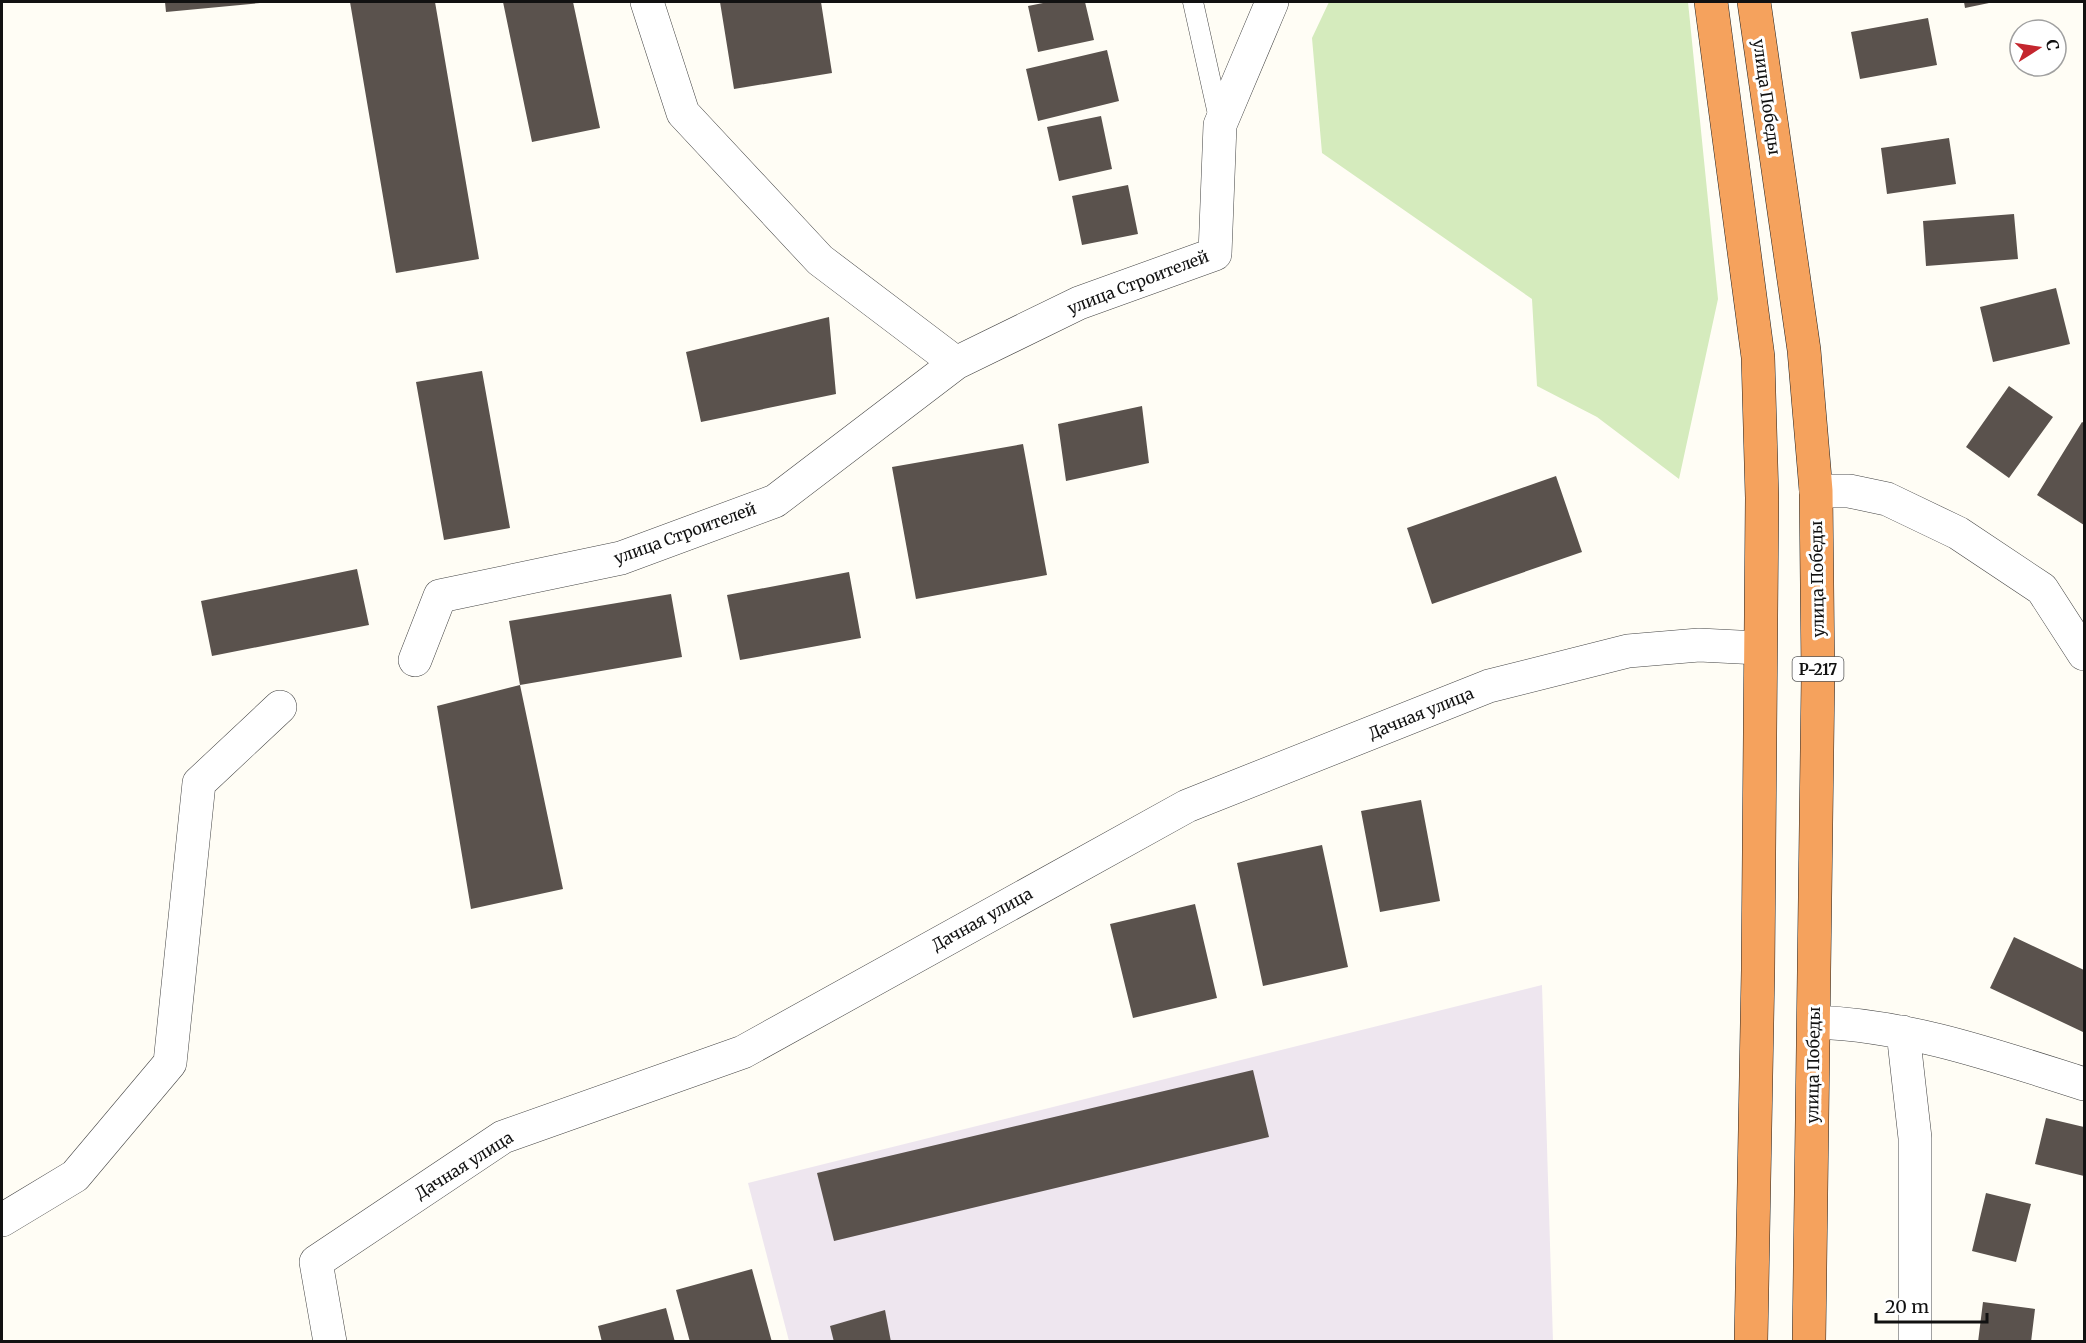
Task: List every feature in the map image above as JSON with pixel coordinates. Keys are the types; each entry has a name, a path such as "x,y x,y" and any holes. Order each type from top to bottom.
{"highway":[{"path":"1711,2 1758,357 1762,498 1758,958 1751,1341"},
{"name":"улица Победы","path":"1754,2 1804,350 1816,491 1818,676 1809,1341"}],"street":[{"path":"647,2 683,113 820,260 956,363"},
{"name":"улица Строителей","path":"415,660 440,596 621,558 775,501 956,363 1079,303 1215,254 1221,125 1246,59 1272,2"},
{"path":"1816,491 1849,491 1887,499 1958,533 2042,589 2085,654"},
{"name":"Дачная улица","path":"330,1341 316,1262 503,1137 743,1052 1187,806 1489,686 1628,651 1699,645 1759,648"},
{"path":"2,1220 75,1176 170,1063 199,783 280,707"},
{"path":"1814,1022 1857,1023 1957,1044 2085,1084"},
{"path":"1903,1032 1915,1138 1915,1341"}],"lane":[{"path":"1193,2 1221,125"}],"shaded area":[{"path":"1542,985 1553,1341 789,1341 748,1183"}],"green space":[{"path":"1329,2 1688,2 1718,299 1679,479 1597,417 1537,386 1532,299 1322,153 1312,38"}],"building":[{"path":"165,2 260,2 260,3 166,12"},
{"path":"350,2 435,2 479,259 396,273"},
{"path":"503,2 573,2 600,128 532,142"},
{"path":"720,2 821,2 832,73 734,89"},
{"path":"1048,2 1085,2 1094,40 1038,52 1028,6"},
{"path":"1964,2 1989,2 1989,3 1965,8"},
{"path":"1928,18 1937,65 1860,79 1851,32"},
{"path":"1107,50 1119,101 1038,121 1026,69"},
{"path":"1101,116 1112,169 1059,181 1047,127"},
{"path":"1949,138 1956,184 1887,194 1881,148"},
{"path":"1128,185 1138,234 1082,245 1072,196"},
{"path":"2014,214 2018,259 1926,266 1923,221"},
{"path":"2056,288 2070,344 1993,362 1980,307"},
{"path":"829,317 836,394 701,422 686,352"},
{"path":"482,371 510,528 444,540 416,382"},
{"path":"2009,386 2053,417 2009,478 1966,447"},
{"path":"1142,406 1149,463 1066,481 1058,424"},
{"path":"2082,422 2084,423 2084,525 2037,495"},
{"path":"1023,444 1047,575 916,599 892,467"},
{"path":"1556,476 1582,552 1432,604 1407,528"},
{"path":"357,569 369,625 212,656 201,601"},
{"path":"849,572 861,638 740,660 727,595"},
{"path":"671,594 682,657 520,685 509,621"},
{"path":"520,685 563,889 471,909 437,706"},
{"path":"1421,800 1440,901 1380,912 1361,811"},
{"path":"1322,845 1348,967 1263,986 1237,863"},
{"path":"1195,904 1217,998 1133,1018 1110,924"},
{"path":"2014,937 2084,970 2083,1032 1990,988"},
{"path":"1253,1070 1269,1137 834,1241 817,1173"},
{"path":"2046,1118 2084,1127 2084,1176 2035,1164"},
{"path":"1986,1193 2031,1204 2016,1262 1972,1251"},
{"path":"752,1269 772,1342 690,1342 676,1290"},
{"path":"1983,1302 2035,1309 2031,1342 1978,1342"},
{"path":"666,1308 675,1342 602,1342 598,1326"},
{"path":"885,1310 891,1342 834,1342 830,1326"}]}
